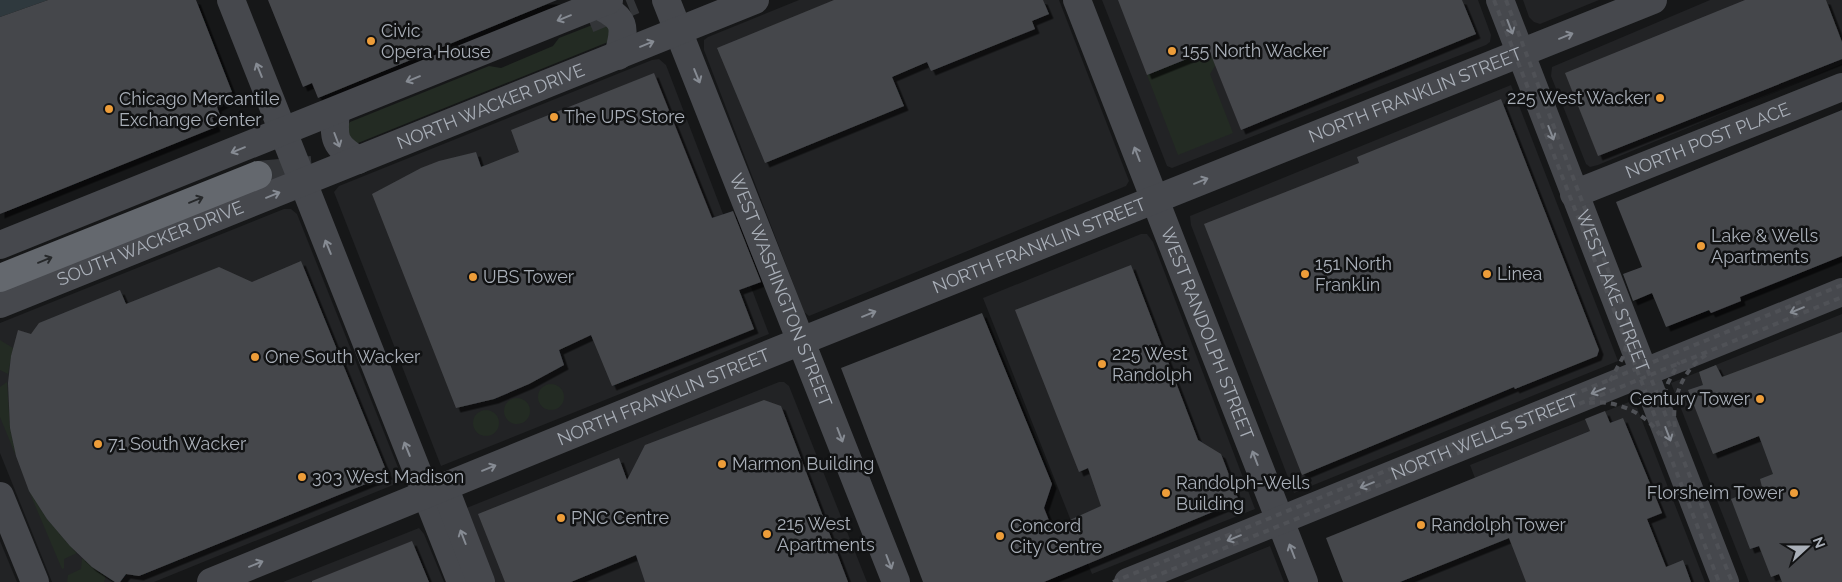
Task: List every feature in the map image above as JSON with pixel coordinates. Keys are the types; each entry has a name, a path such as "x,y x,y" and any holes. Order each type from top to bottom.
{"highway":[{"path":"0,278 258,175"}],"main road":[{"path":"231,0 303,183 434,490 481,582"},
{"name":"WEST WASHINGTON STREET","path":"666,0 803,341 896,582"},
{"name":"WEST RANDOLPH STREET","path":"1077,0 1304,582"},
{"name":"WEST LAKE STREET","path":"1500,0 1725,582"},
{"name":"NORTH FRANKLIN STREET","path":"211,582 803,341 1653,0"},
{"path":"0,245 603,2 617,15 624,32 618,56"},
{"name":"NORTH WACKER DRIVE","path":"303,183 748,2"},
{"name":"NORTH POST PLACE","path":"1574,194 1842,88"},
{"path":"336,111 334,132 340,148 358,160"},
{"name":"SOUTH WACKER DRIVE","path":"0,304 303,183"},
{"name":"NORTH WELLS STREET","path":"1128,582 1842,292"},
{"path":"859,484 865,554 876,582"},
{"path":"434,490 461,582"},
{"path":"0,496 35,582"}],"shaded area":[{"path":"0,0 48,0 0,17"},
{"path":"799,0 1059,0 1129,181 1126,186 809,316 804,312 704,50 704,40 708,37"},
{"path":"1102,0 1478,0 1491,35 1490,42 1486,45 1172,168 1167,166"},
{"path":"1523,0 1599,0 1540,24 1534,22 1529,17"},
{"name":"225 West Wacker","path":"1710,0 1842,0 1842,64 1590,167 1586,164 1551,76 1552,67"},
{"path":"600,22 610,26 608,42 358,143 353,143 346,128 350,122 489,66 501,68 553,46 559,38"},
{"path":"1265,28 1215,66 1210,74 1233,133 1178,155 1147,75"},
{"path":"659,59 666,65 769,334 441,466 334,192 339,186 652,60"},
{"path":"1511,85 1618,361 1294,493 1191,225 1190,216"},
{"path":"284,209 291,209 297,214 401,475 398,483 154,582 52,582 0,453 0,323"},
{"path":"1141,234 1147,234 1153,242 1255,509 1092,574 983,298"},
{"path":"1842,314 1842,582 1749,582 1671,383"},
{"path":"0,340 13,348 8,374 0,370"},
{"path":"7,382 10,428 16,456 0,417 0,387"},
{"path":"779,382 784,382 789,386 867,582 489,582 464,509"},
{"path":"551,384 560,388 564,397 560,406 551,410 542,406 538,397 542,388"},
{"path":"517,398 526,402 530,411 526,420 517,424 508,420 504,411 508,402"},
{"path":"1634,400 1705,582 1400,582 1499,542 1470,465"},
{"path":"486,410 495,414 499,423 495,432 486,436 477,432 473,423 477,414"},
{"path":"29,491 47,519 77,553 64,559 64,568 62,569"},
{"path":"419,528 424,534 444,582 283,582"},
{"path":"0,541 5,553 17,582 0,582"},
{"path":"1270,546 1284,582 1183,582 1250,554"},
{"path":"82,558 106,576 104,582 67,582 68,575 81,569"}],"building":[{"name":"Chicago Mercantile Exchange Center","path":"48,0 196,0 232,92 222,95 225,103 217,107 220,115 212,118 216,127 0,214 0,17"},
{"name":"Civic Opera House","path":"268,0 557,0 318,98 312,83 303,87"},
{"path":"834,0 1043,0 1049,14 1032,21 1035,29 931,71 927,62 892,77 904,106 765,163 717,48"},
{"path":"1118,0 1462,0 1476,34 1241,130 1209,50 1147,75"},
{"name":"225 West Wacker","path":"1745,0 1826,0 1842,42 1842,59 1598,156 1565,73"},
{"path":"654,73 712,218 733,211 761,282 739,290 754,329 612,386 591,335 559,350 564,365 529,384 494,399 456,408 372,194 421,168 439,161 476,152 481,167 519,152 511,130"},
{"path":"1501,99 1599,350 1597,356 1515,389 1514,387 1302,475 1204,224 1359,163 1357,157"},
{"path":"1842,110 1842,256 1740,297 1741,301 1711,313 1709,310 1666,327 1652,293 1633,301 1623,274 1642,267 1616,202"},
{"path":"301,261 388,475 139,576 126,574 120,582 115,582 92,567 70,546 47,519 29,491 16,456 10,428 8,383 11,356 18,330 31,334 39,323 120,290 126,304 219,267 252,282"},
{"path":"1131,265 1198,440 1221,454 1239,501 1044,582 923,582 841,368 982,313 1052,484 1044,508 1052,528 1101,506 1088,468 1079,472 1015,310"},
{"path":"1842,332 1842,582 1782,582 1779,574 1771,577 1759,546 1750,549 1731,499 1762,487 1760,479 1773,474 1759,436 1713,454 1688,390 1703,385 1699,372 1716,365 1722,377"},
{"path":"764,400 781,406 848,582 645,582 636,555 571,582 505,582 478,514 619,458 627,480 645,445"},
{"path":"1605,411 1610,423 1623,418 1662,513 1647,519 1666,567 1683,560 1691,582 1526,582 1509,538 1400,582 1343,582 1326,538 1590,431 1585,419"},
{"path":"412,541 429,582 312,582 312,581"}],"tunnel":[{"path":"588,19 634,0"},
{"path":"258,175 312,170"}],"railway":[{"path":"1494,0 1719,582"},
{"path":"1506,0 1613,283 1732,582"},
{"path":"1113,582 1842,285"},
{"path":"1141,582 1842,297"},
{"path":"1610,381 1623,357 1627,342"},
{"path":"1675,427 1675,406 1680,386 1690,369 1706,355"},
{"path":"1661,405 1668,383 1679,362"},
{"path":"1589,403 1609,403 1629,409 1647,420 1660,435"}],"place":[{"name":"Civic Opera House","path":"371,41"},
{"name":"155 North Wacker","path":"1172,51"},
{"name":"225 West Wacker","path":"1660,98"},
{"name":"Chicago Mercantile Exchange Center","path":"109,109"},
{"name":"The UPS Store","path":"554,117"},
{"name":"Lake & Wells Apartments","path":"1701,246"},
{"name":"151 North Franklin","path":"1305,274"},
{"name":"Linea","path":"1487,274"},
{"name":"UBS Tower","path":"473,277"},
{"name":"One South Wacker","path":"255,357"},
{"name":"225 West Randolph","path":"1102,364"},
{"name":"Century Tower","path":"1760,399"},
{"name":"71 South Wacker","path":"98,444"},
{"name":"Marmon Building","path":"722,464"},
{"name":"303 West Madison","path":"302,477"},
{"name":"Randolph-Wells Building","path":"1166,493"},
{"name":"Florsheim Tower","path":"1794,493"},
{"name":"PNC Centre","path":"561,518"},
{"name":"Randolph Tower","path":"1421,525"},
{"name":"215 West Apartments","path":"767,534"},
{"name":"Concord City Centre","path":"1000,536"}]}
